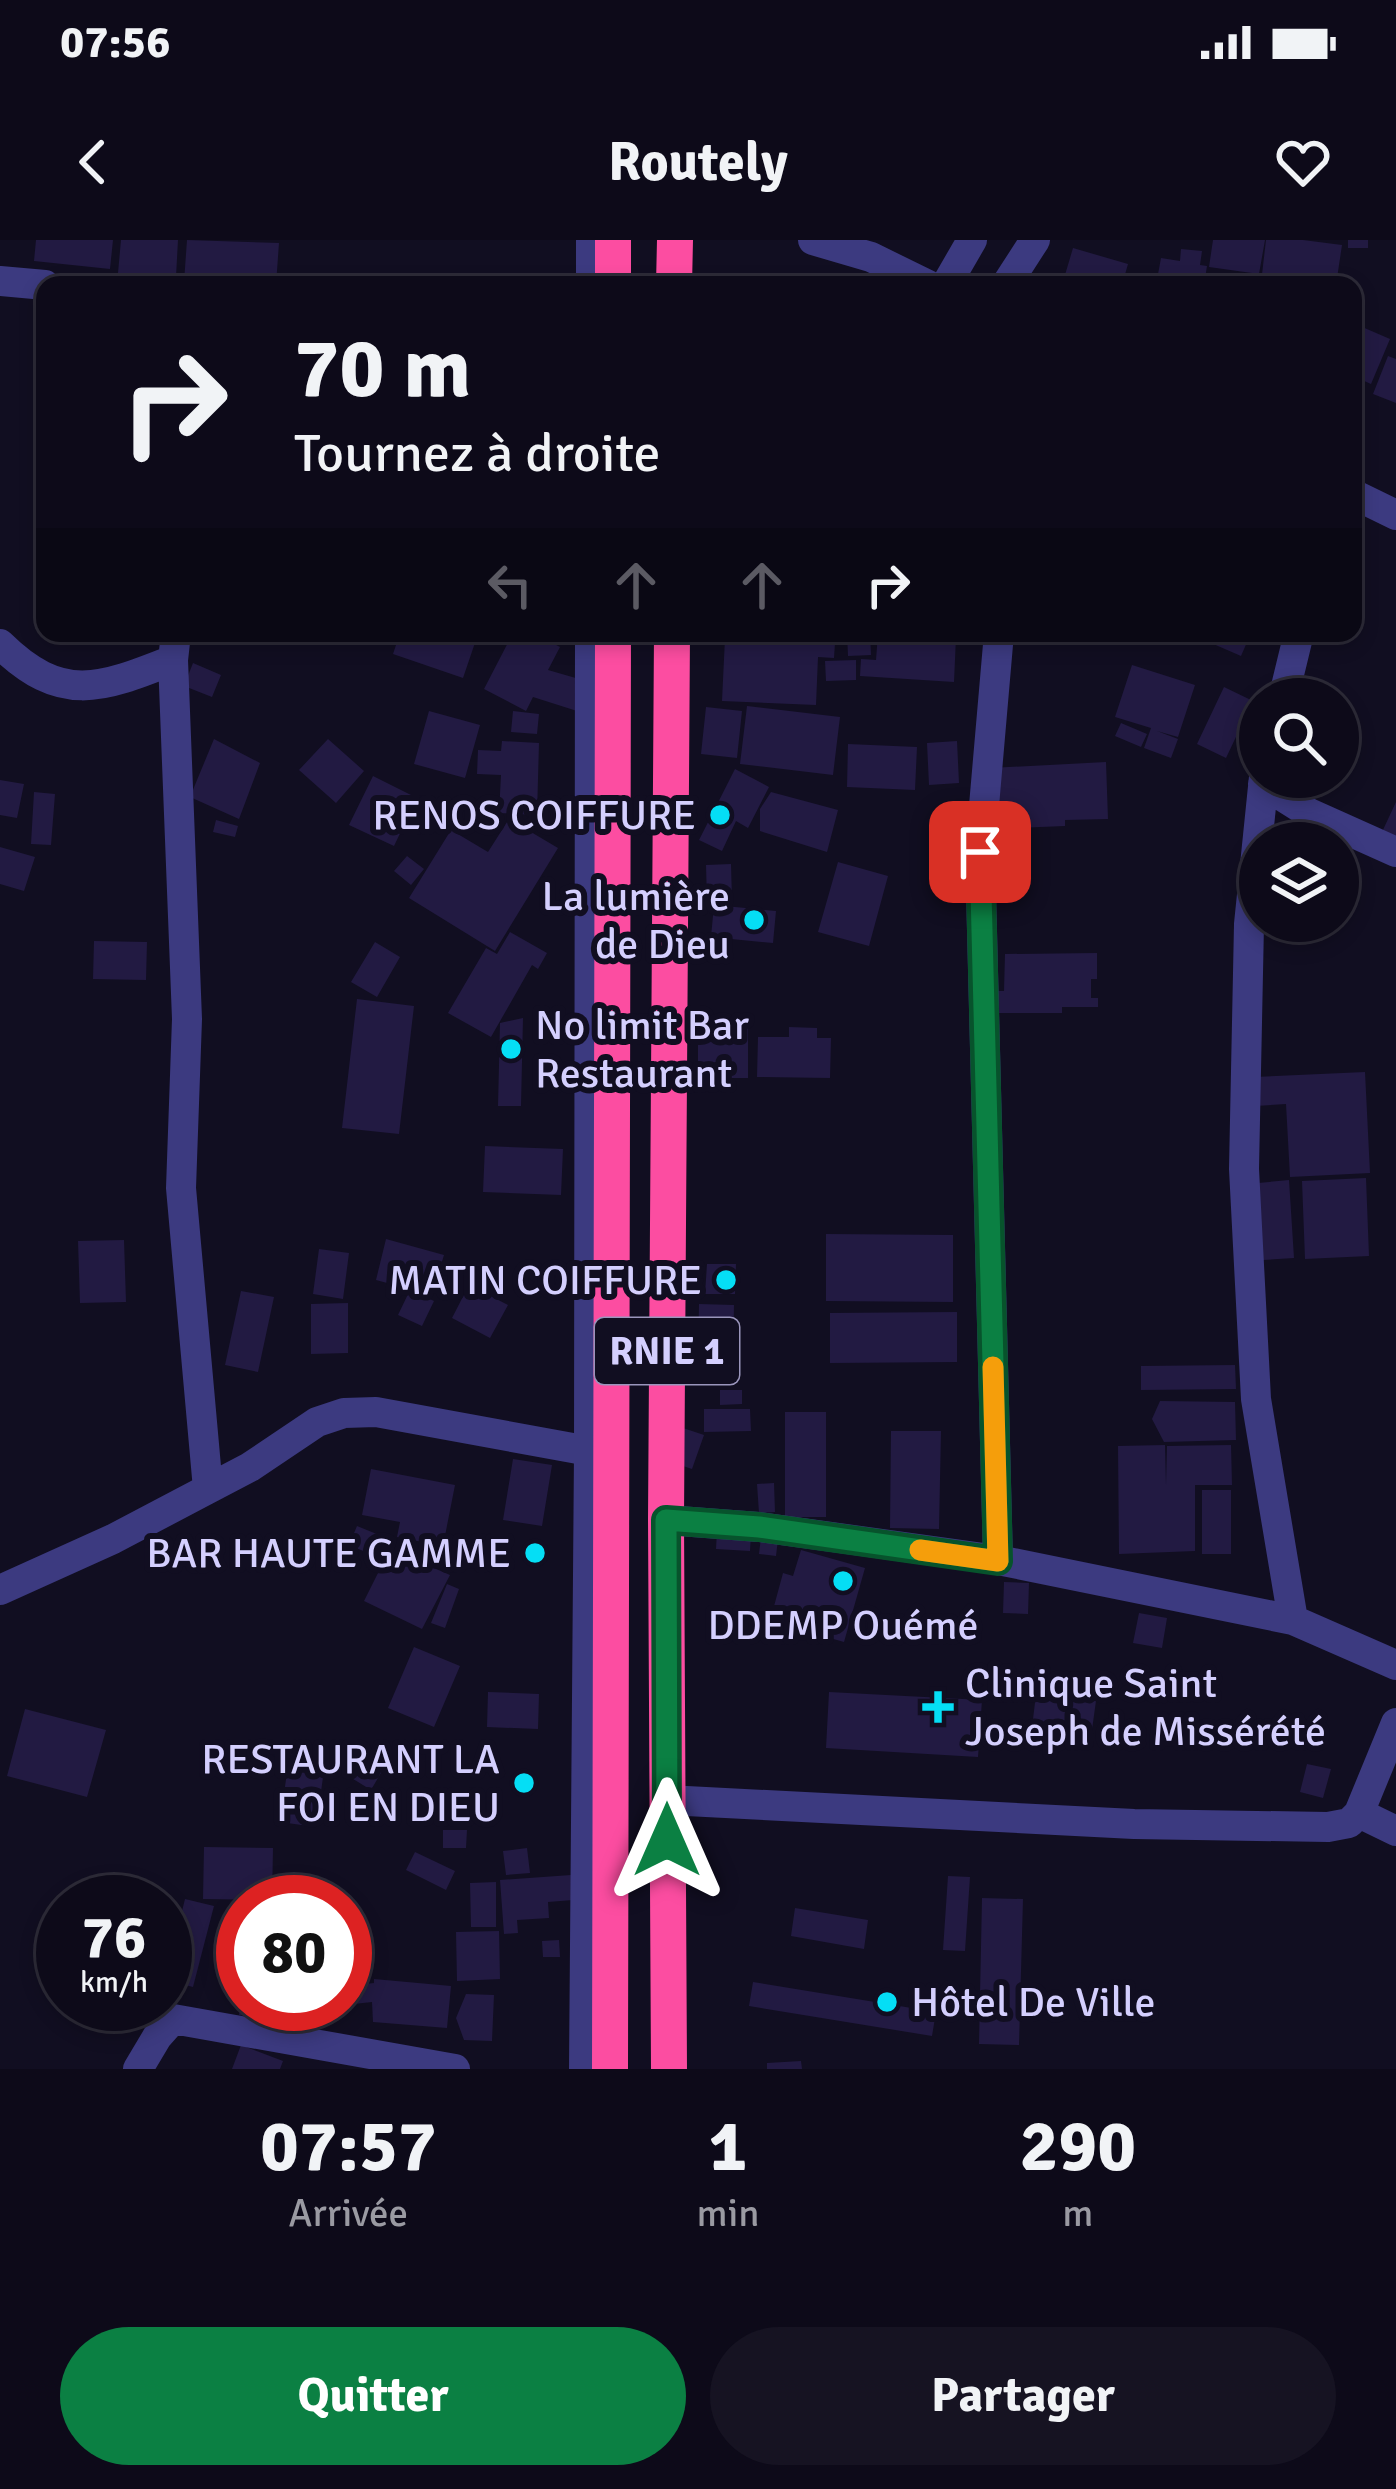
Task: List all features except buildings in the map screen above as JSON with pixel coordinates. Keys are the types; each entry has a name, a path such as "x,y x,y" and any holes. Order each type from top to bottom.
{"highway":[{"path":"613,240 613,276"},
{"path":"674,240 674,276"},
{"name":"RNIE 1","path":"610,2069 600,1459 613,642"},
{"name":"RNIE 1","path":"669,2069 666,1520 672,642"},
{"path":"610,1993 668,2000"}],"street":[{"path":"590,276 591,240"},
{"path":"813,240 872,257 910,276"},
{"path":"951,276 972,240"},
{"path":"1012,276 1035,240"},
{"path":"0,281 36,284"},
{"path":"1362,498 1396,515"},
{"path":"584,2069 600,1459 590,642"},
{"path":"998,642 980,852 998,1561"},
{"path":"1288,678 1297,642"},
{"path":"0,644 21,665 49,682 80,686 123,680 174,647"},
{"path":"174,647 187,1018 181,1188 208,1489"},
{"path":"1262,798 1249,925 1244,1169 1256,1399 1293,1619"},
{"path":"1289,798 1309,813 1396,852"},
{"path":"0,1590 113,1539 250,1467 317,1422 344,1413 376,1412 600,1459"},
{"path":"666,1520 759,1527 998,1561 1293,1619 1396,1665"},
{"path":"667,1800 1134,1824 1328,1827 1349,1823 1359,1813 1396,1723"},
{"path":"1359,1813 1396,1831"},
{"path":"138,2069 173,2019 455,2069"}],"slow traffic":[{"path":"920,1550 998,1561 993,1367"}],"place":[{"name":"RENOS COIFFURE","path":"720,815"},
{"name":"La lumière de Dieu","path":"754,920"},
{"name":"No limit Bar Restaurant","path":"511,1049"},
{"name":"MATIN COIFFURE","path":"726,1280"},
{"name":"BAR HAUTE GAMME","path":"535,1553"},
{"name":"DDEMP Ouémé","path":"843,1581"},
{"name":"Clinique Saint Joseph de Missérété","path":"938,1707"},
{"name":"RESTAURANT LA FOI EN DIEU","path":"524,1783"},
{"name":"Hôtel De Ville","path":"887,2002"}],"route":[{"path":"667,1840 666,1520 759,1527 998,1561 980,852"}]}
